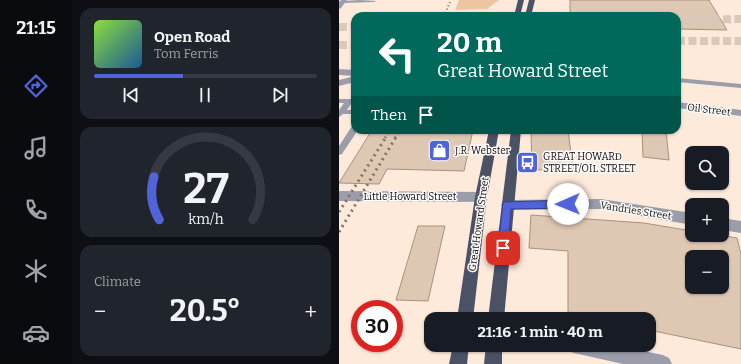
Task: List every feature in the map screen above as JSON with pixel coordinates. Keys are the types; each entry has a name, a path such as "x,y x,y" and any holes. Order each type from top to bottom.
{"highway":[{"path":"518,12 521,0"},
{"path":"528,12 532,0"},
{"name":"Great Howard Street","path":"466,312 481,197 493,134"},
{"path":"497,312 516,134"},
{"path":"458,364 460,352"},
{"path":"493,364 494,352"}],"street":[{"path":"339,72 351,73"},
{"path":"339,83 351,80"},
{"path":"339,86 351,86"},
{"name":"Oil Street","path":"681,106 741,113"},
{"name":"Little Howard Street","path":"339,196 481,197"},
{"name":"Vandries Street","path":"507,205 601,204 685,218"},
{"path":"729,225 741,227"},
{"path":"607,352 663,364"}],"lane":[{"path":"342,3 375,1"},
{"path":"681,80 741,86"},
{"path":"339,101 349,101 340,113"},
{"path":"340,113 351,112"},
{"path":"339,152 351,134"}],"shaded area":[{"path":"459,0 499,0 487,9 455,10"}],"building":[{"path":"570,0 709,0 727,30 681,29 681,12 570,12"},
{"path":"370,134 472,134 464,171 387,169 379,184 339,183"},
{"path":"531,134 569,134 573,169 532,170"},
{"path":"642,134 666,134 669,160 643,157"},
{"path":"531,215 644,223 685,230 685,242 729,242 729,237 737,238 741,254 741,349 656,331 656,312 568,312 568,251 529,248"},
{"path":"418,226 445,226 428,301 396,300"}],"tunnel":[{"path":"681,20 741,19"},
{"path":"339,27 351,27"},
{"path":"681,41 741,41"},
{"path":"339,45 351,45"}],"railway":[{"path":"446,12 451,0"},
{"path":"385,138 388,134"},
{"path":"395,138 398,134"},
{"path":"339,212 386,137"},
{"path":"339,232 396,137"}],"place":[{"name":"J.R. Webster","path":"439,150"},
{"name":"GREAT HOWARD STREET/OIL STREET","path":"528,162"}],"route":[{"path":"503,248 507,205 568,204"}]}
